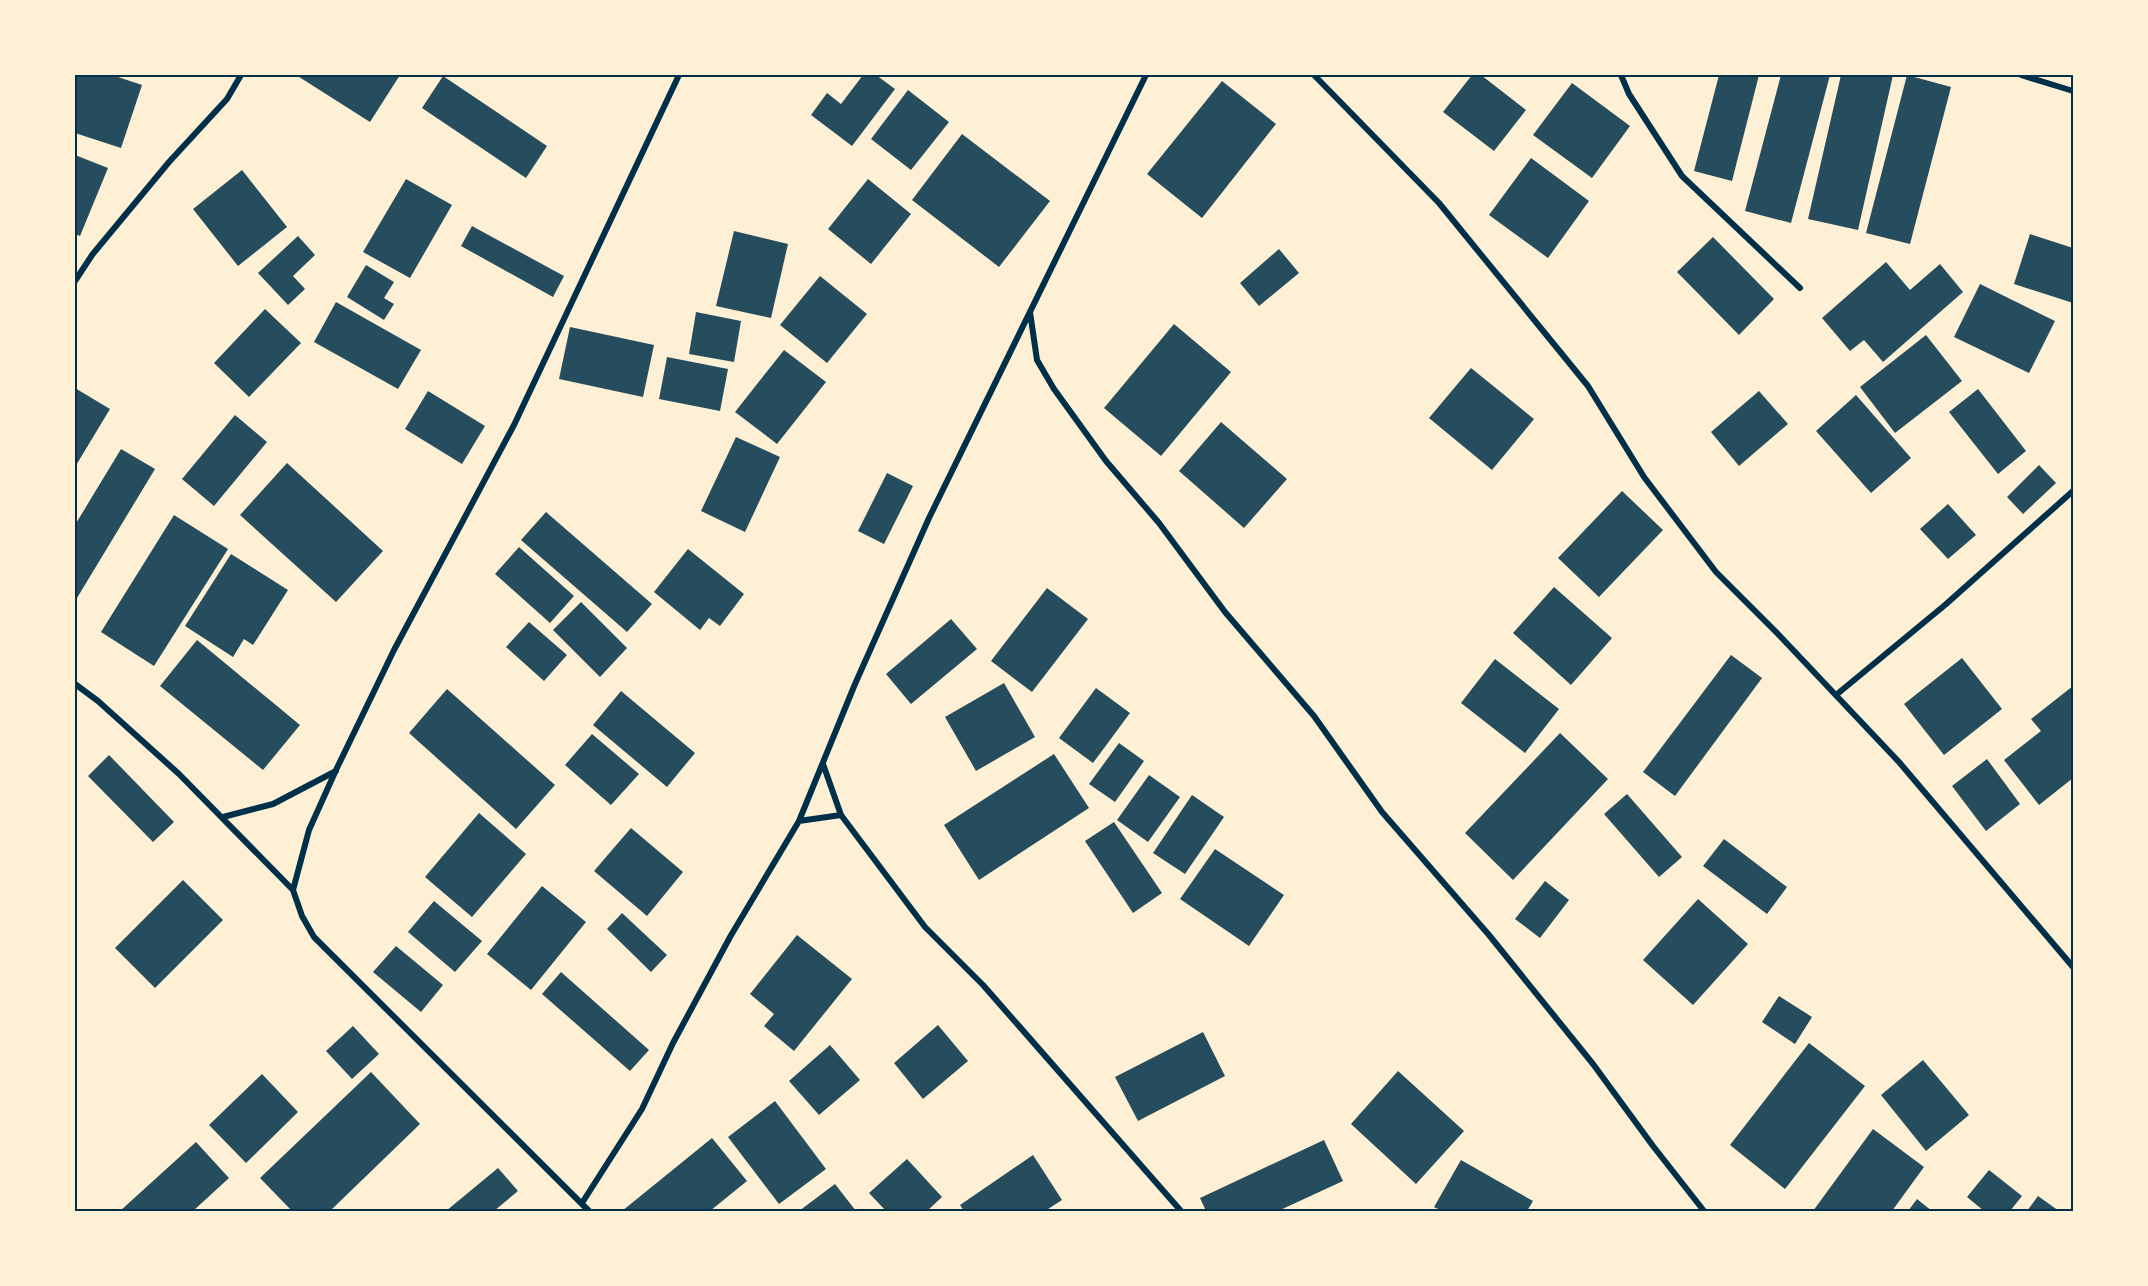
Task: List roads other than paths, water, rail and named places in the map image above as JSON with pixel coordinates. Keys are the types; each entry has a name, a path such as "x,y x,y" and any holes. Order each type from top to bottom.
{"street":[{"path":"75,281 92,255 155,178 227,99 241,75"},
{"path":"293,890 309,830 336,770 394,650 514,425 679,75"},
{"path":"582,1203 642,1109 673,1043 730,937 799,821 855,684 929,518 1146,75"},
{"path":"1314,75 1438,203 1588,386 1644,477 1716,572 1899,762 2073,967"},
{"path":"1621,75 1629,94 1682,177 1800,288"},
{"path":"2021,75 2073,91"},
{"path":"1030,312 1037,360 1054,389 1106,461 1159,523 1225,612 1314,716 1382,812 1489,934 1593,1064 1704,1211"},
{"path":"1836,695 1945,605 2073,491"},
{"path":"75,684 98,701 171,766 223,817 251,849 293,890 302,916 314,937 589,1211"},
{"path":"823,764 841,815 925,927 983,985 1181,1211"},
{"path":"223,817 273,804 336,770"},
{"path":"799,821 841,815"}]}
